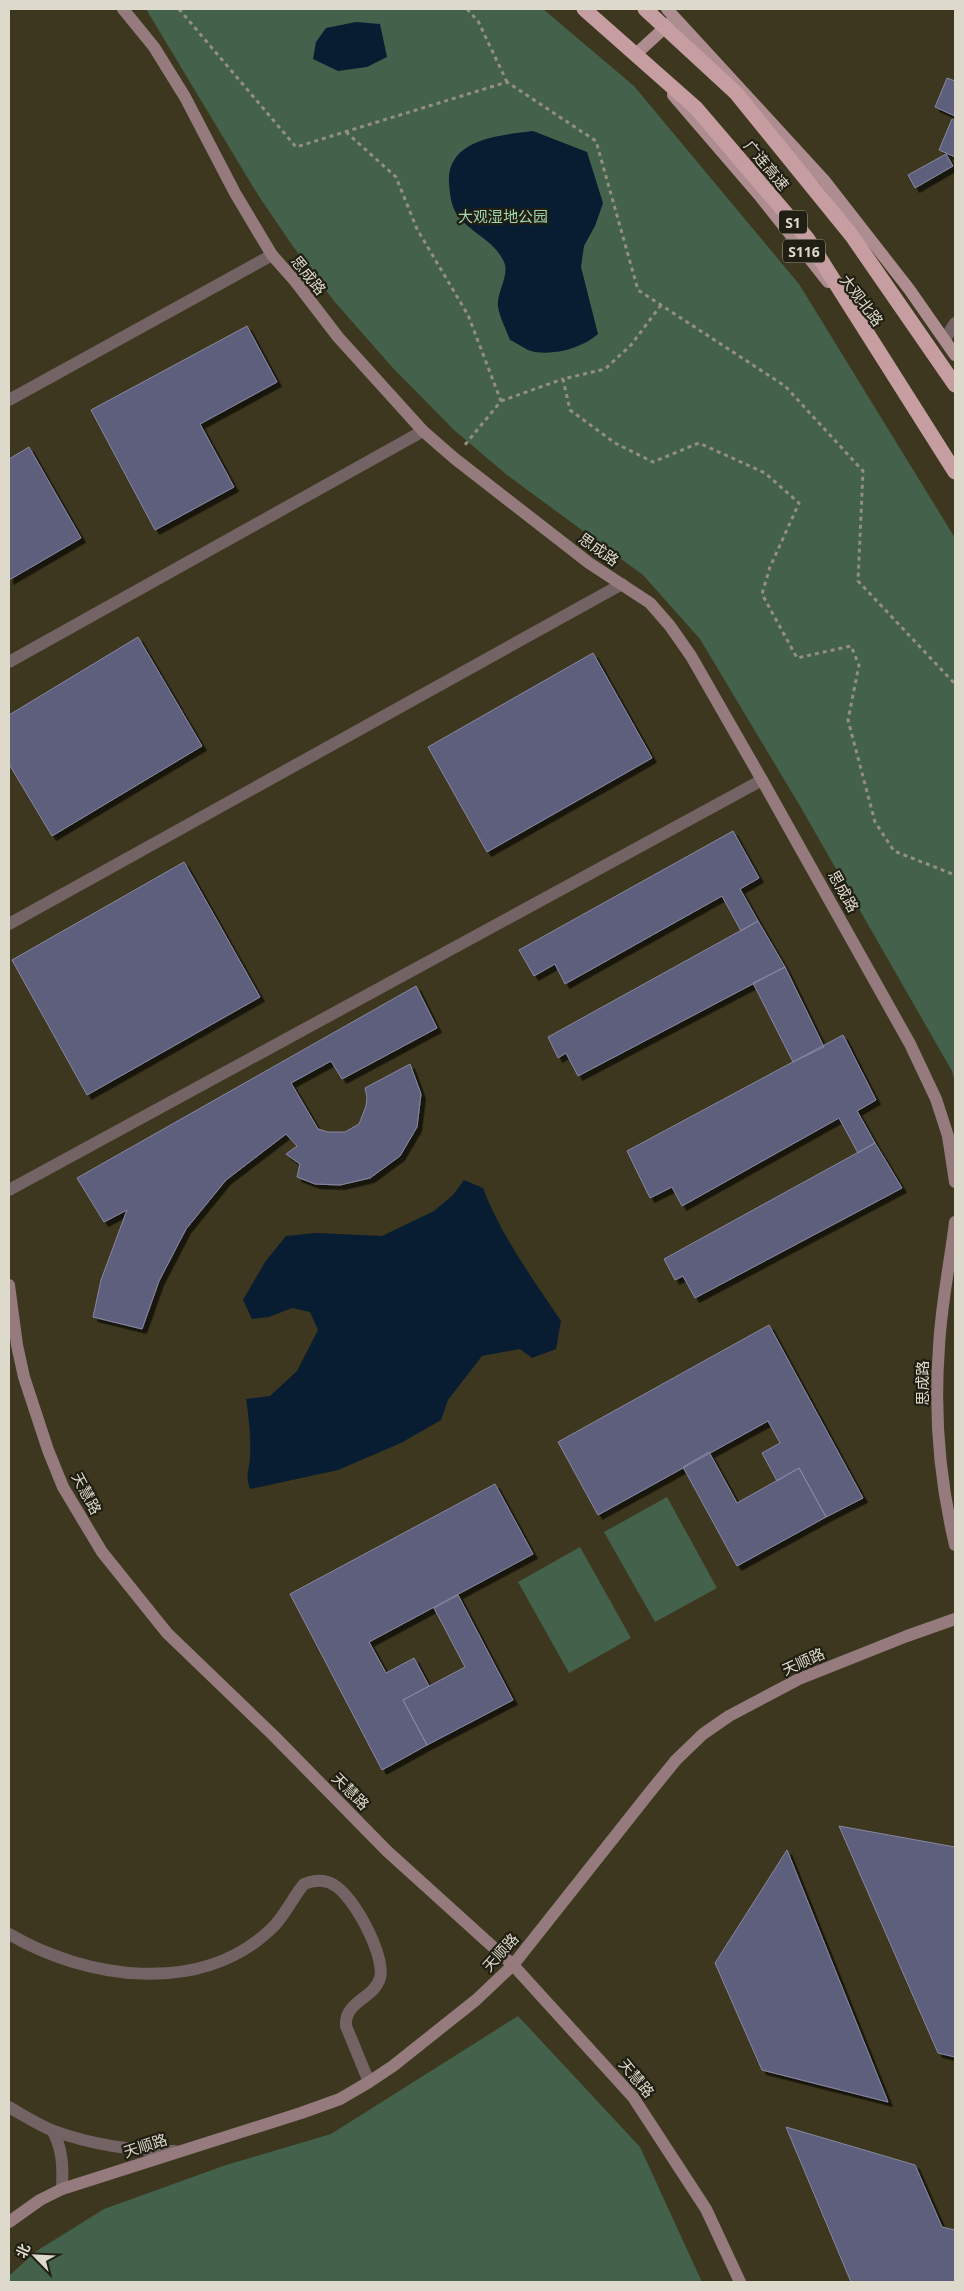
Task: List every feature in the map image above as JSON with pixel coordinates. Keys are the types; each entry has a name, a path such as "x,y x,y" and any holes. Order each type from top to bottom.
{"highway":[{"name":"广连高速","path":"592,9 696,108 806,238 955,472"},
{"name":"广连高速","path":"645,9 736,93 852,236 955,385"}],"main road":[{"name":"大观北路","path":"592,9 636,54 704,130 805,252 896,373 955,462"},
{"path":"636,54 671,13 824,180 877,246 955,355"}],"street":[{"name":"思成路","path":"122,9 154,47 185,97 235,193 272,255 295,280 338,337 423,431 454,458 581,557 650,603 670,626 691,656 910,1044 936,1099 948,1136 955,1182"},
{"path":"9,400 272,255"},
{"path":"945,339 955,323"},
{"path":"9,662 423,431"},
{"path":"9,924 622,584"},
{"path":"9,1190 762,780"},
{"name":"思成路","path":"955,1222 939,1346 937,1398 945,1487 955,1545"},
{"name":"天慧路","path":"9,1285 11,1315 22,1369 48,1450 64,1487 102,1552 168,1633 273,1735 387,1851 513,1965 633,2097 706,2209 740,2282"},
{"name":"天顺路","path":"9,2222 40,2200 62,2189 301,2113 340,2099 369,2082 393,2066 476,2000 513,1965 676,1760 703,1734 744,1708 799,1679 955,1619"},
{"path":"9,1934 43,1951 88,1966 121,1972 176,1973 215,1963 252,1945 272,1929 304,1884 311,1881 327,1882 342,1891 379,1955 380,1980 374,1988 350,2008 345,2018 346,2026 369,2082"},
{"path":"9,2107 52,2130 140,2151 177,2151"},
{"path":"52,2130 62,2154 62,2189"}],"path":[{"path":"179,9 296,147 508,82"},
{"path":"467,9 478,21 508,82 596,141 638,290 784,386 863,471 858,581 955,684"},
{"path":"345,132 396,177 417,229 468,315 501,401"},
{"path":"454,458 501,401 563,378 605,369 631,345 661,304"},
{"path":"563,378 570,410 615,443 654,462 698,443 765,473 799,503 770,567 762,594 797,658 851,646 859,665 848,720 874,822 894,851 955,875"}],"green space":[{"name":"大观湿地公园","path":"146,9 543,9 634,86 799,284 955,538 955,1084 952,1071 800,806 700,639 643,575 507,475 454,430 392,367 334,301 292,245 258,195"},
{"path":"667,1497 717,1588 655,1622 604,1532"},
{"path":"580,1547 631,1638 569,1673 518,1582"},
{"path":"518,2016 640,2147 702,2282 9,2282 9,2276 35,2252 104,2209 226,2165 331,2134"}],"water":[{"path":"356,22 380,24 387,57 367,67 338,71 313,59 316,42 326,28"},
{"path":"533,131 587,152 603,203 595,226 584,246 581,267 598,334 577,347 543,353 525,349 510,340 498,307 505,273 504,262 495,248 458,216 452,205 449,188 450,168 456,157 466,148 491,138"},
{"path":"464,1180 483,1188 508,1240 561,1321 556,1349 532,1358 520,1349 482,1356 448,1400 441,1420 401,1443 338,1470 250,1489 248,1477 250,1436 246,1399 270,1396 297,1371 318,1330 310,1312 292,1308 269,1317 252,1319 243,1300 265,1262 286,1236 316,1233 382,1236 434,1211 453,1195"}],"building":[{"path":"947,78 955,81 955,116 935,107"},
{"path":"952,119 955,121 955,157 939,150"},
{"path":"946,154 953,166 915,188 908,175"},
{"path":"247,326 277,382 200,424 234,487 155,530 91,410"},
{"path":"29,447 81,538 9,580 9,459"},
{"path":"138,637 202,746 52,836 9,764 9,715"},
{"path":"593,653 652,758 487,852 428,747"},
{"path":"733,831 759,878 740,889 758,921 741,931 722,896 565,984 555,964 534,976 519,950"},
{"path":"184,862 260,997 87,1095 12,960"},
{"path":"758,921 785,967 578,1076 566,1053 558,1058 548,1037"},
{"path":"785,967 824,1047 793,1062 753,983"},
{"path":"416,986 437,1028 342,1079 331,1061 291,1083 318,1129 328,1132 345,1132 359,1124 366,1106 365,1088 410,1064 421,1094 417,1127 400,1156 370,1178 340,1185 315,1184 297,1177 300,1164 286,1154 297,1146 286,1134 226,1180 186,1229 159,1281 142,1329 93,1317 101,1280 127,1210 104,1222 77,1178"},
{"path":"843,1035 876,1100 857,1111 875,1143 858,1153 839,1118 682,1206 672,1187 650,1198 627,1151"},
{"path":"875,1143 902,1188 695,1298 683,1276 675,1280 664,1259"},
{"path":"769,1325 863,1498 826,1517 799,1468 777,1481 762,1453 780,1443 768,1421 598,1515 558,1442"},
{"path":"709,1452 737,1503 799,1468 826,1517 737,1566 683,1467"},
{"path":"495,1484 533,1554 369,1642 386,1673 414,1658 429,1686 403,1700 427,1745 382,1770 290,1594"},
{"path":"458,1595 513,1700 427,1745 403,1700 465,1667 434,1608"},
{"path":"839,1826 955,1847 955,2057 938,2053"},
{"path":"787,1850 888,2102 762,2070 715,1963"},
{"path":"786,2127 915,2165 942,2227 955,2230 955,2282 851,2282"}]}
